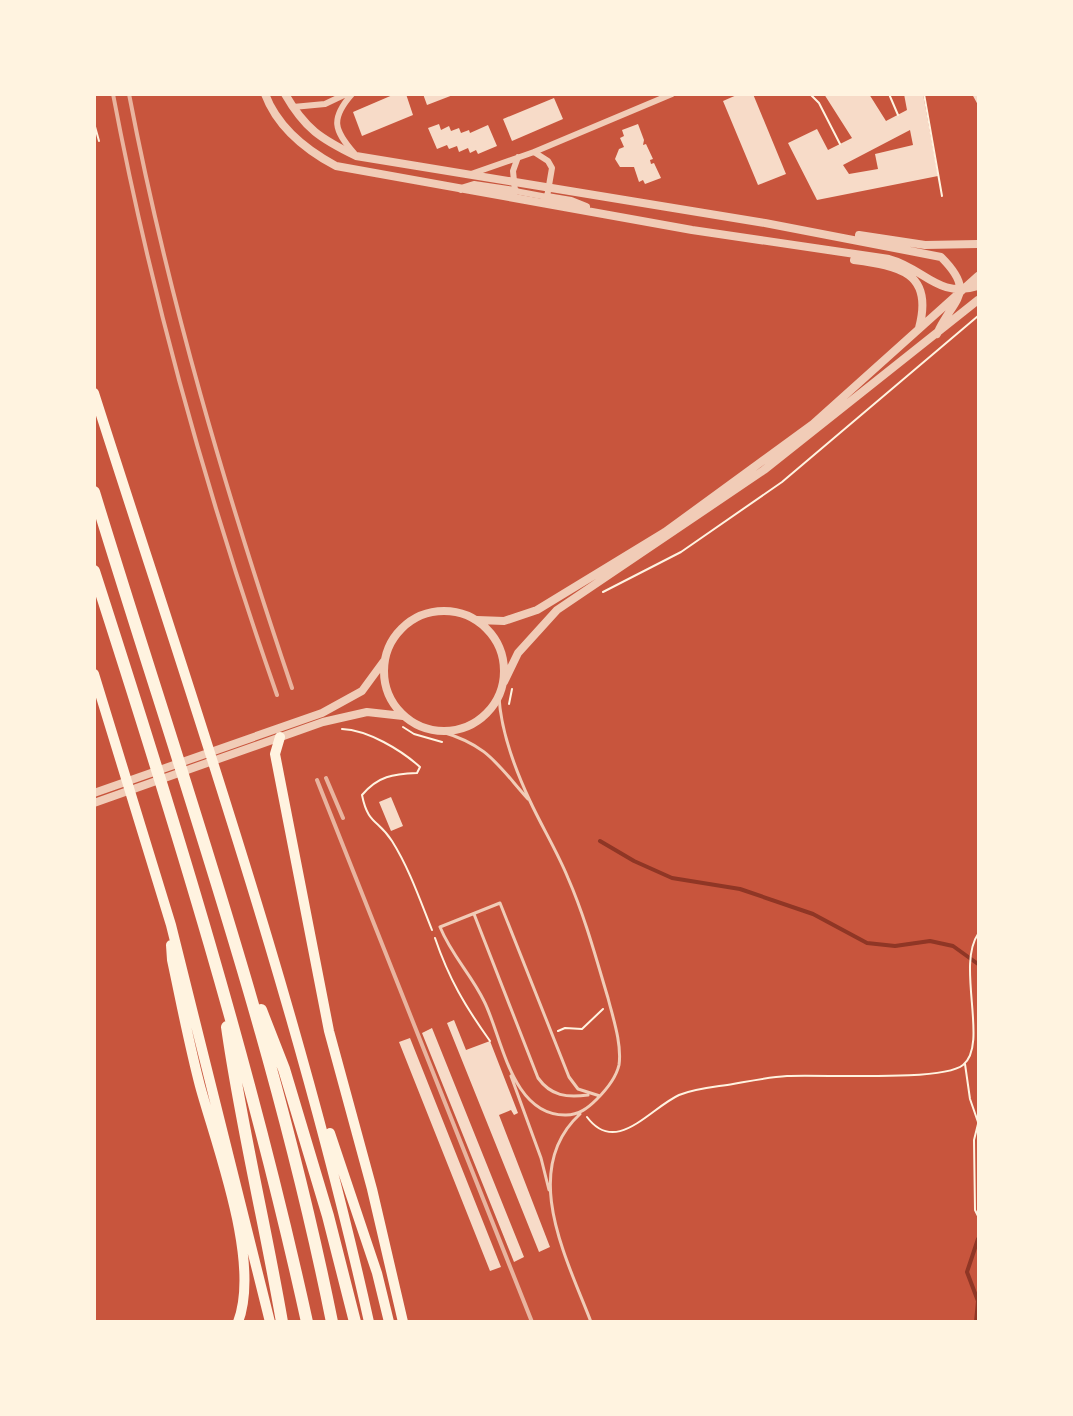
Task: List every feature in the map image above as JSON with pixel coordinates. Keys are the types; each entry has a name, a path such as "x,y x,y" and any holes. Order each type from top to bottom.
{"highway":[{"path":"94,393 303,1061 346,1220 369,1322"},
{"path":"94,492 236,946 289,1140 332,1322"},
{"path":"94,571 190,875 220,979 269,1160 307,1322"},
{"path":"94,674 171,925 270,1322"},
{"path":"280,737 275,753 321,996 372,1189 403,1322"},
{"path":"171,925 172,960 245,1265 246,1291 238,1322"},
{"path":"236,946 284,1069 328,1216 355,1322"},
{"path":"220,979 237,1094 259,1191 282,1322"},
{"path":"303,1061 347,1179 389,1322"}],"street":[{"path":"265,94 271,111 293,136 318,157 336,166 611,216 889,259 907,265 937,284 961,291 978,286"},
{"path":"285,94 303,123 320,138 356,156 765,223 941,257 952,268 961,291 958,302 943,321 937,334"},
{"path":"293,107 325,104 346,94"},
{"path":"352,94 337,115 337,125 342,139 356,156"},
{"path":"468,174 534,152 672,94"},
{"path":"534,152 548,161 552,168 547,197"},
{"path":"515,191 513,171 518,157"},
{"path":"460,190 474,185 515,191 571,201 596,212"},
{"path":"611,216 620,222 896,267 916,280 923,300 918,330"},
{"path":"765,223 776,221 924,245 978,244"},
{"path":"94,793 321,713 362,691 385,660 398,633 418,617 443,610 456,611 477,620 504,621 537,610 665,532 761,464 813,424 978,276"},
{"path":"385,660 385,681 388,694 405,716 420,726 439,731 471,726 487,714 499,698 518,653 557,610 764,470 978,300"},
{"path":"477,620 496,647 504,682"},
{"path":"94,803 323,722 367,712 388,712 405,716"}],"lane":[{"path":"499,698 500,718 530,800 572,888 609,1002 617,1035 619,1065 614,1077 600,1096 568,1126 552,1166 550,1195"},
{"path":"439,731 465,738 483,748 530,800"},
{"path":"591,1322 559,1239 541,1158 484,1001 450,951 441,927 500,903 569,1077 578,1089 600,1096"},
{"path":"474,913 538,1078 554,1093 574,1097 590,1094"},
{"path":"510,1072 524,1091 545,1109 565,1115 583,1111"}],"path":[{"path":"810,94 819,103 840,144"},
{"path":"889,94 898,115"},
{"path":"924,94 942,196"},
{"path":"94,123 99,141"},
{"path":"599,595 681,552 774,488 978,316"},
{"path":"508,706 513,687"},
{"path":"397,724 414,734 447,742"},
{"path":"352,725 333,729 352,730 373,738 420,767 417,773 390,774 372,782 362,795 366,813 390,838 416,890 447,972 461,1001 490,1041"},
{"path":"583,1111 595,1127 608,1134 624,1131 678,1096 695,1090 785,1076 927,1074 955,1070 965,1064 972,1052 974,1022 970,999 972,982 968,972 978,934"},
{"path":"552,1034 565,1028 582,1029 609,1002"},
{"path":"965,1064 970,1099 978,1123 974,1140 975,1210 978,1216"}],"building":[{"path":"395,94 406,94 413,115 362,136 353,112"},
{"path":"423,94 453,94 453,95 427,105"},
{"path":"739,94 753,94 786,174 758,185 723,101"},
{"path":"824,94 869,94 886,121 907,110 904,94 923,94 938,176 817,200 788,143 817,129 828,150 852,138","holes":["910,130 913,145 875,154 878,169 849,174 843,165"]},
{"path":"972,94 978,94 978,105"},
{"path":"554,98 563,119 512,141 503,119"},
{"path":"439,124 441,130 449,126 451,131 459,128 461,133 469,130 470,133 488,125 497,146 478,154 476,150 470,153 468,148 459,152 457,146 449,149 447,145 437,149 428,128"},
{"path":"638,124 644,140 643,145 646,144 653,159 650,160 651,164 654,163 661,178 645,184 643,180 639,182 634,167 620,167 615,159 619,149 624,147 620,138 624,136 622,130"},
{"path":"391,797 403,826 391,831 379,802"},
{"path":"454,1020 466,1050 490,1041 518,1113 514,1115 511,1110 499,1115 550,1247 539,1252 447,1023"},
{"path":"432,1028 524,1257 514,1262 422,1033"},
{"path":"410,1038 501,1267 490,1271 399,1042"}],"waterway":[{"path":"600,841 634,861 672,878 740,889 813,914 867,943 895,946 930,941 953,946 978,964"},
{"path":"976,1322 978,1301 967,1272 978,1239"}],"railway":[{"path":"113,94 145,247 184,398 228,547 277,695"},
{"path":"129,94 144,170 200,394 244,541 292,688"},
{"path":"326,778 343,818"},
{"path":"317,780 532,1322"}]}
